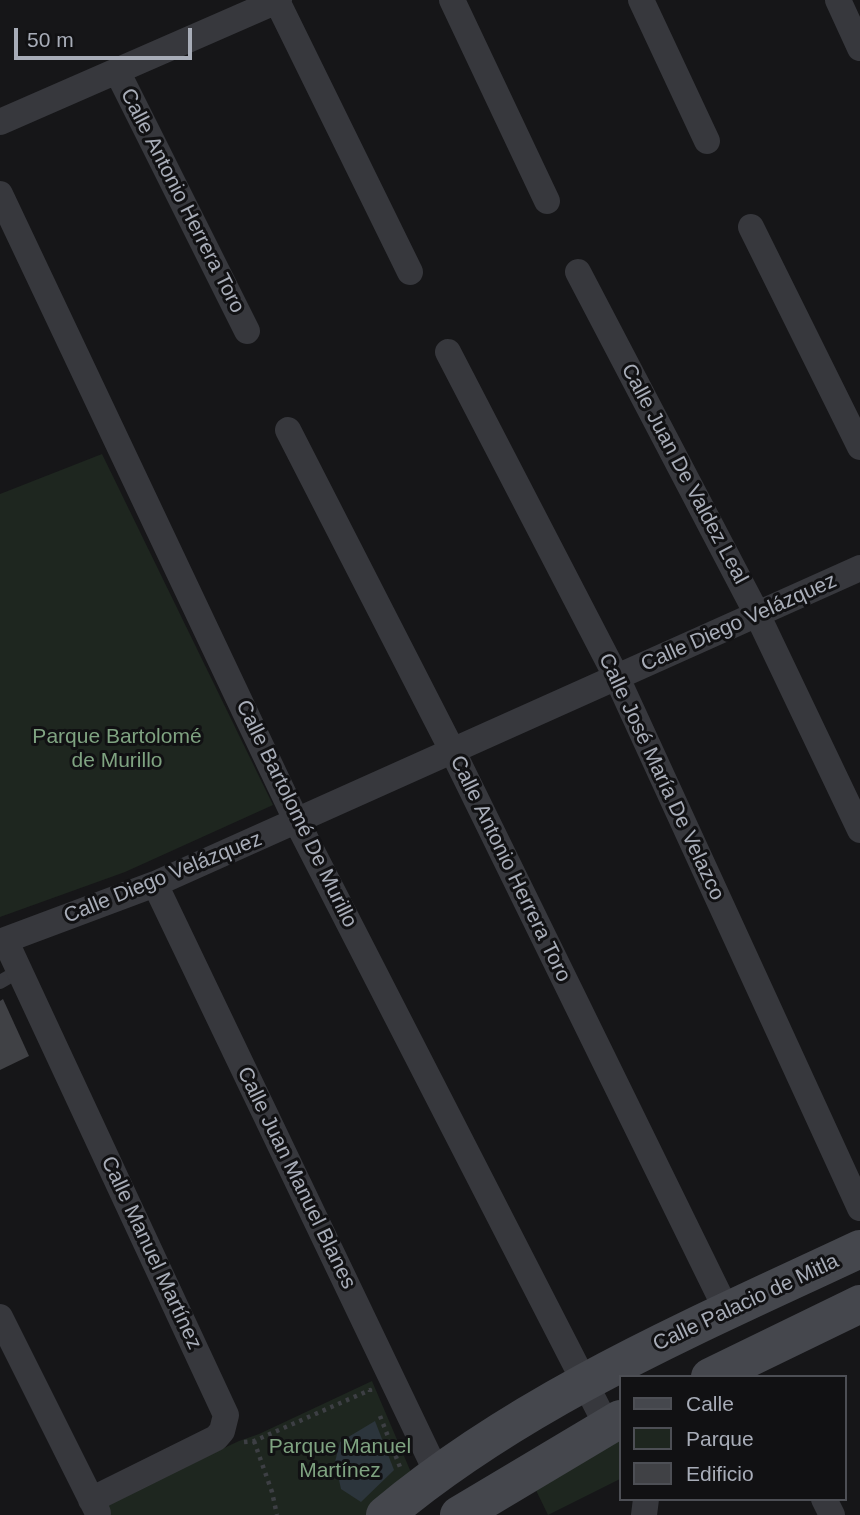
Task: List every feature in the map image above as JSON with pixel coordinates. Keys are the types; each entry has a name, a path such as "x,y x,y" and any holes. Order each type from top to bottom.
{"main road":[{"name":"Calle Palacio de Mitla","path":"385,1515 420,1473 584,1381 860,1249"},
{"path":"719,1375 758,1366 860,1304"},
{"path":"459,1515 614,1423"}],"street":[{"path":"0,122 278,0 410,272"},
{"path":"452,0 547,201"},
{"path":"641,0 707,141"},
{"path":"838,0 859,44"},
{"name":"Calle Antonio Herrera Toro","path":"117,71 247,331"},
{"name":"Calle Bartolomé De Murillo","path":"0,194 297,822 584,1381 614,1423"},
{"path":"751,227 860,447"},
{"name":"Calle Juan De Valdez Leal","path":"578,272 757,614 860,830"},
{"name":"Calle José María De Velazco","path":"448,352 617,678 860,1208"},
{"name":"Calle Antonio Herrera Toro","path":"288,430 453,752 727,1311"},
{"name":"Calle Diego Velázquez","path":"3,942 155,884 860,568"},
{"name":"Calle Juan Manuel Blanes","path":"155,884 420,1473"},
{"name":"Calle Manuel Martínez","path":"3,942 10,976 226,1415 222,1431 216,1438 95,1508"},
{"path":"0,1317 95,1508"}],"path":[{"path":"370,1390 374,1402"},
{"path":"379,1413 420,1473"},
{"path":"254,1441 277,1515"}],"green space":[{"name":"Parque Bartolomé de Murillo","path":"102,454 273,805 125,872 0,917 0,494"},
{"name":"Parque Manuel Martínez","path":"372,1381 413,1477 368,1515 108,1515 104,1504"},
{"path":"618,1439 618,1480 548,1515 532,1482"}],"shaded area":[{"path":"375,1421 394,1470 361,1502 341,1489 335,1462 340,1442"}],"building":[{"path":"3,999 29,1056 0,1070 0,1001"}]}
